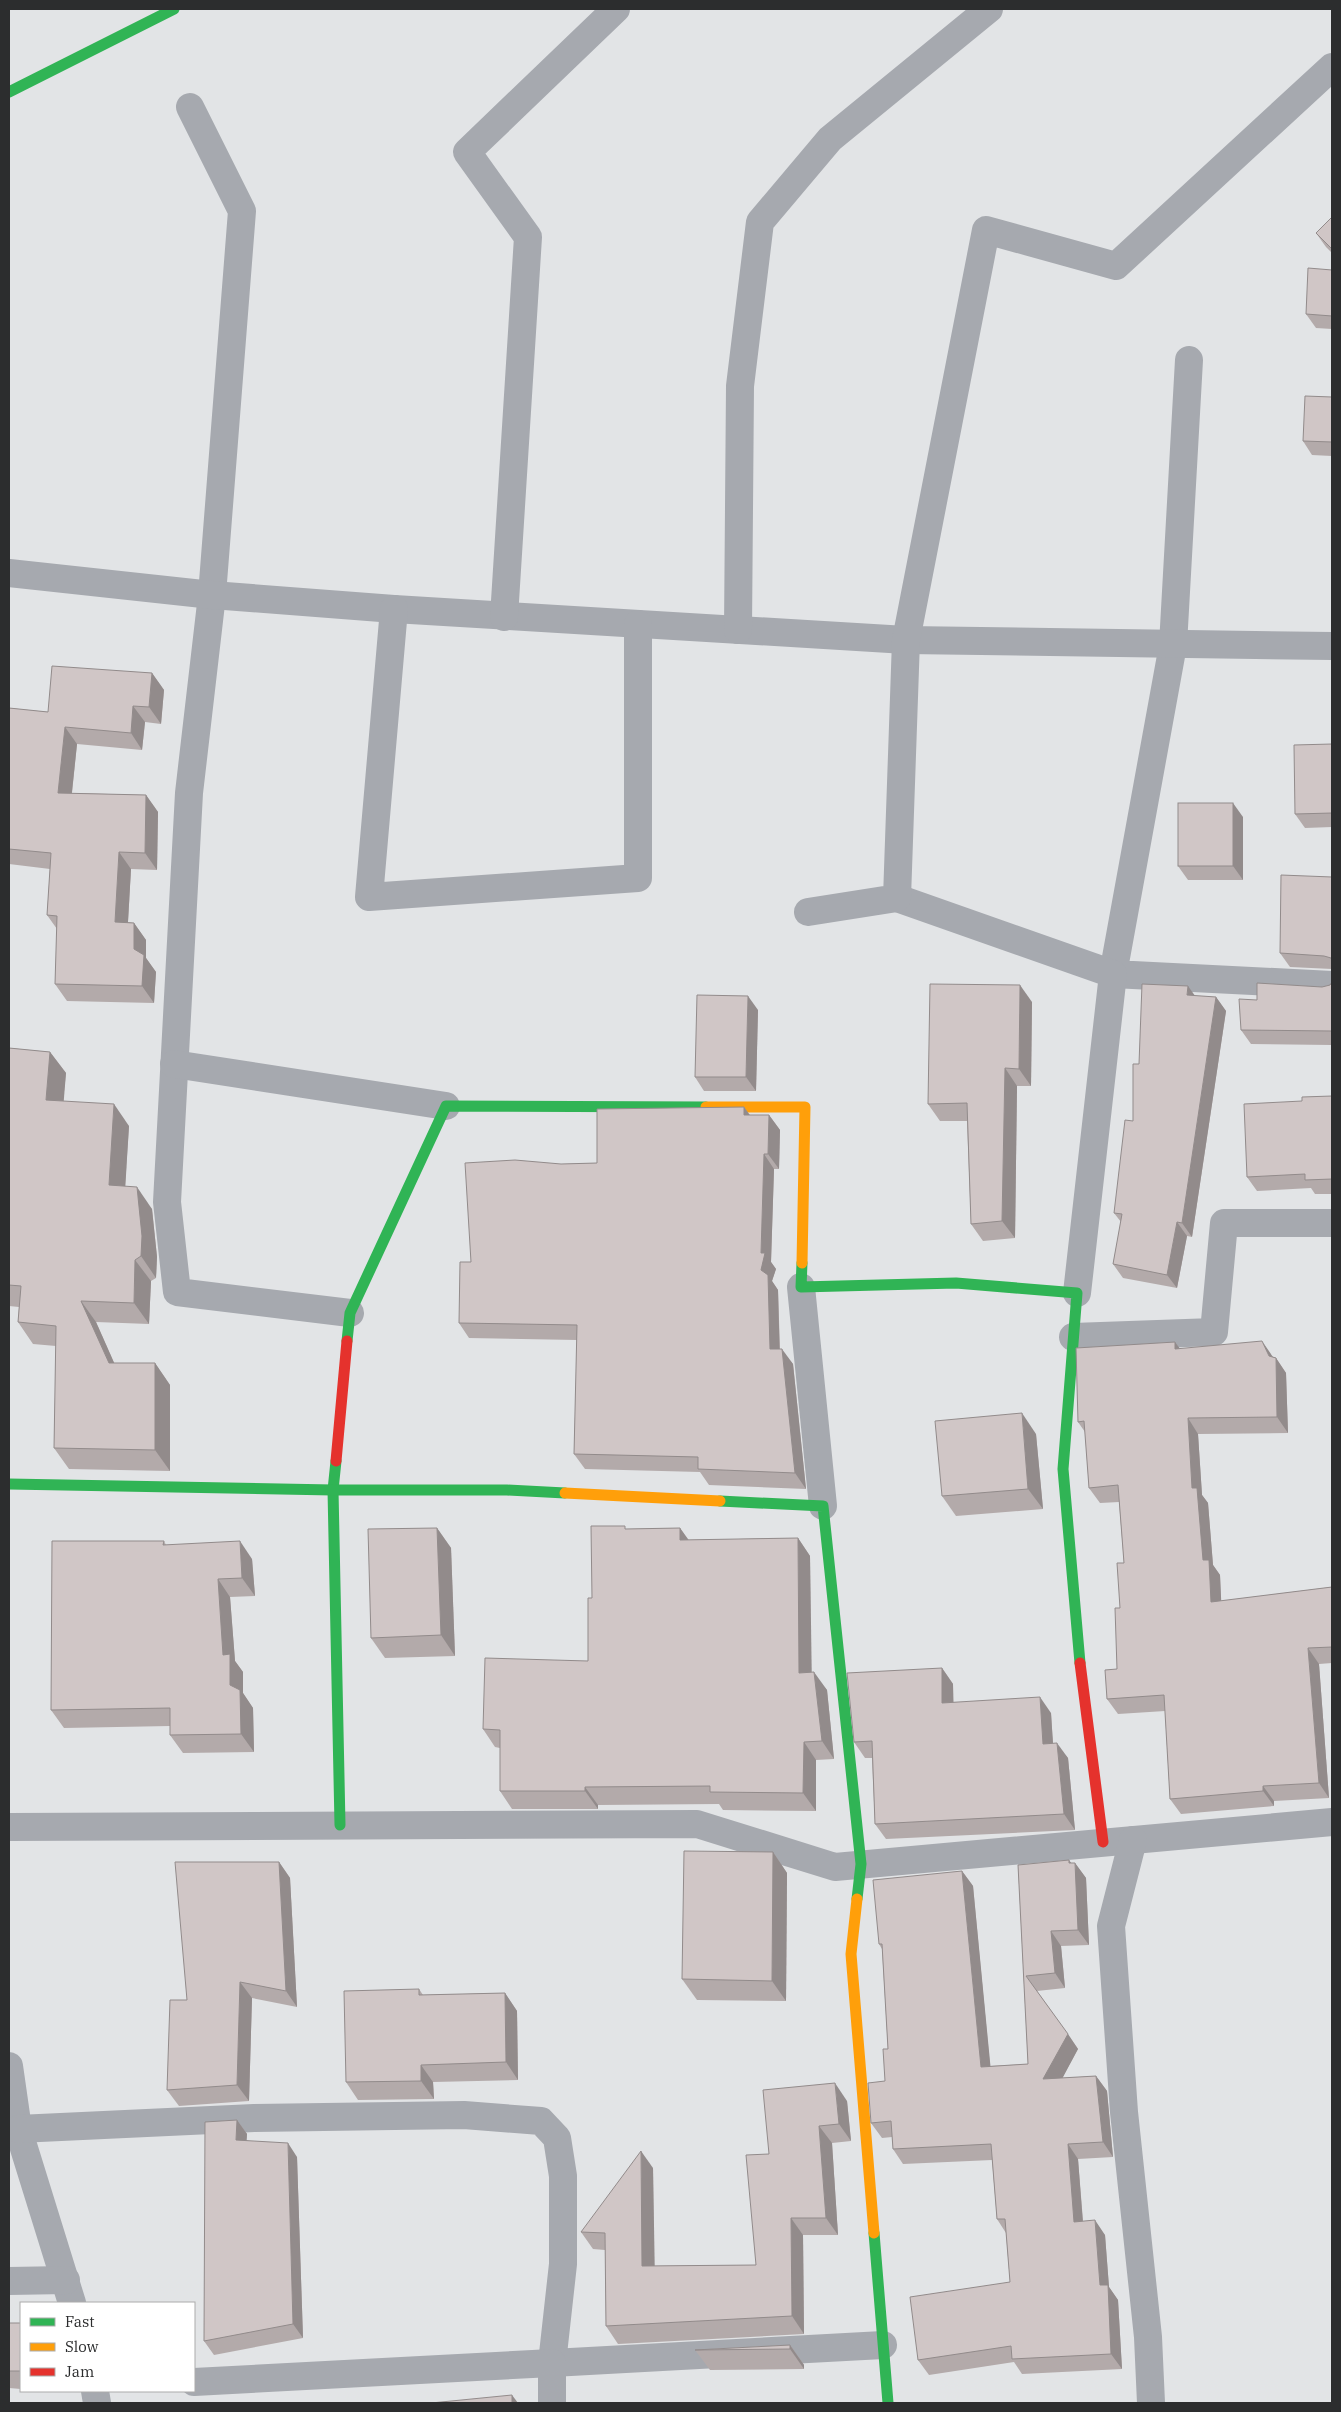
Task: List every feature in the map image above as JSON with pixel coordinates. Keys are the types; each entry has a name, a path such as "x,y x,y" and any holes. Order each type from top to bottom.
{"street":[{"path":"9,92 174,9"},
{"path":"504,617 528,237 467,152 616,9"},
{"path":"738,630 740,386 760,222 830,140 989,9"},
{"path":"897,898 906,640 986,230 1116,266 1332,67"},
{"path":"190,107 242,212 212,596 189,793 167,1202 177,1292 350,1313"},
{"path":"1103,1842 1075,1622 1063,1469 1077,1293 1113,974 1173,645 1189,360"},
{"path":"9,573 212,596 504,617 906,640 1332,646"},
{"path":"394,609 369,897 638,878 638,624"},
{"path":"808,912 897,898 1113,974 1332,985"},
{"path":"174,1064 446,1106 805,1107 801,1287 861,1864 851,1954 888,2403"},
{"path":"340,1826 333,1490 350,1313 446,1106"},
{"path":"1073,1337 1214,1332 1224,1223 1332,1223"},
{"path":"801,1287 956,1283 1077,1293"},
{"path":"9,1484 333,1490 507,1490 823,1506"},
{"path":"9,1827 696,1824 835,1867 1332,1822"},
{"path":"1133,1840 1111,1926 1124,2112 1148,2337 1151,2403"},
{"path":"9,2066 18,2129 69,2292 9,2281"},
{"path":"18,2129 274,2117 464,2115 541,2121 557,2138 564,2176 564,2264 552,2363 552,2403"},
{"path":"195,2382 883,2345"}],"building":[{"path":"1332,217 1332,249 1316,233"},
{"path":"1308,268 1332,270 1332,316 1306,314"},
{"path":"1305,396 1332,397 1332,442 1303,441"},
{"path":"52,666 152,673 149,707 133,706 131,733 65,727 58,793 146,795 145,853 119,852 115,922 134,923 134,949 144,955 142,986 55,984 57,916 47,915 51,853 9,849 9,708 48,712"},
{"path":"1332,744 1332,813 1295,814 1294,745"},
{"path":"1178,803 1233,803 1233,866 1178,866"},
{"path":"1281,875 1332,877 1332,960 1324,956 1280,953"},
{"path":"1332,982 1332,1031 1241,1030 1239,999 1257,1000 1257,983 1322,987 1330,985"},
{"path":"930,984 1020,985 1019,1069 1005,1068 1002,1221 971,1224 967,1103 928,1104"},
{"path":"1142,984 1188,986 1187,995 1216,997 1182,1223 1177,1222 1167,1275 1113,1264 1122,1214 1114,1213 1125,1120 1133,1121 1133,1064 1139,1064"},
{"path":"697,995 748,996 746,1077 695,1077"},
{"path":"9,1048 50,1052 46,1100 114,1104 109,1185 137,1187 142,1236 141,1256 135,1260 134,1303 81,1301 109,1363 155,1363 155,1450 54,1448 56,1326 18,1322 21,1286 9,1285"},
{"path":"1332,1096 1332,1179 1305,1180 1305,1174 1247,1177 1244,1104 1302,1101 1302,1097"},
{"path":"744,1107 744,1115 769,1115 768,1154 764,1154 761,1253 765,1253 761,1270 768,1275 770,1349 782,1349 795,1473 698,1469 698,1457 574,1454 577,1325 459,1323 460,1262 471,1262 465,1163 515,1160 561,1164 597,1163 597,1109"},
{"path":"1262,1341 1269,1356 1276,1358 1277,1417 1188,1418 1192,1488 1197,1488 1203,1560 1209,1560 1211,1602 1332,1587 1332,1647 1308,1648 1319,1783 1263,1786 1263,1791 1170,1799 1164,1695 1107,1699 1105,1670 1117,1669 1115,1608 1120,1608 1117,1563 1124,1563 1118,1485 1089,1488 1084,1421 1078,1422 1076,1348 1175,1342 1175,1349"},
{"path":"1022,1413 1028,1489 942,1496 935,1421"},
{"path":"591,1526 625,1526 625,1529 680,1528 680,1540 798,1538 799,1673 814,1672 822,1741 804,1742 803,1793 710,1792 710,1786 585,1787 585,1791 500,1791 500,1730 483,1729 485,1658 588,1661 588,1598 592,1598"},
{"path":"437,1528 441,1635 371,1638 368,1529"},
{"path":"52,1541 164,1541 163,1545 240,1541 242,1578 218,1579 223,1655 230,1654 230,1685 240,1690 241,1734 170,1735 170,1708 51,1710"},
{"path":"942,1668 942,1703 1040,1697 1043,1744 1057,1743 1064,1814 875,1824 872,1741 854,1742 847,1673"},
{"path":"684,1851 773,1852 772,1981 682,1979"},
{"path":"1069,1860 1069,1863 1075,1863 1078,1930 1051,1931 1055,1973 1026,1976 1068,2034 1043,2079 1096,2076 1103,2142 1068,2144 1074,2222 1095,2220 1100,2285 1108,2285 1111,2354 1012,2359 1011,2346 918,2360 910,2297 1010,2282 1005,2219 997,2219 991,2144 893,2149 891,2121 871,2123 868,2083 885,2081 883,2049 888,2049 882,1944 879,1944 873,1880 962,1871 981,2067 1028,2064 1018,1865"},
{"path":"175,1862 279,1862 286,1991 240,1982 237,2085 167,2090 170,2000 187,2000"},
{"path":"419,1989 419,1995 505,1993 506,2062 421,2065 421,2081 346,2082 344,1991"},
{"path":"835,2083 839,2124 819,2126 826,2218 791,2218 792,2316 606,2326 605,2233 581,2232 641,2151 642,2266 756,2265 746,2155 769,2154 763,2090"},
{"path":"237,2120 236,2140 288,2143 293,2324 204,2341 205,2122"},
{"path":"9,2323 20,2323 20,2371 9,2371"},
{"path":"790,2345 790,2349 695,2350"},
{"path":"512,2395 512,2403 431,2403"}],"traffic: fast":[{"path":"9,92 174,9"},
{"path":"347,1341 350,1313 446,1106 706,1107"},
{"path":"802,1263 801,1287 956,1283 1077,1293 1063,1469 1080,1663"},
{"path":"336,1461 333,1490 340,1825"},
{"path":"9,1484 333,1490 507,1490 565,1493"},
{"path":"720,1501 823,1506 861,1864 857,1899"},
{"path":"874,2233 888,2403"}],"traffic: slow":[{"path":"706,1107 805,1107 802,1263"},
{"path":"565,1493 720,1501"},
{"path":"857,1899 851,1954 874,2233"}],"traffic: jam":[{"path":"336,1461 347,1341"},
{"path":"1080,1663 1103,1842"}]}
